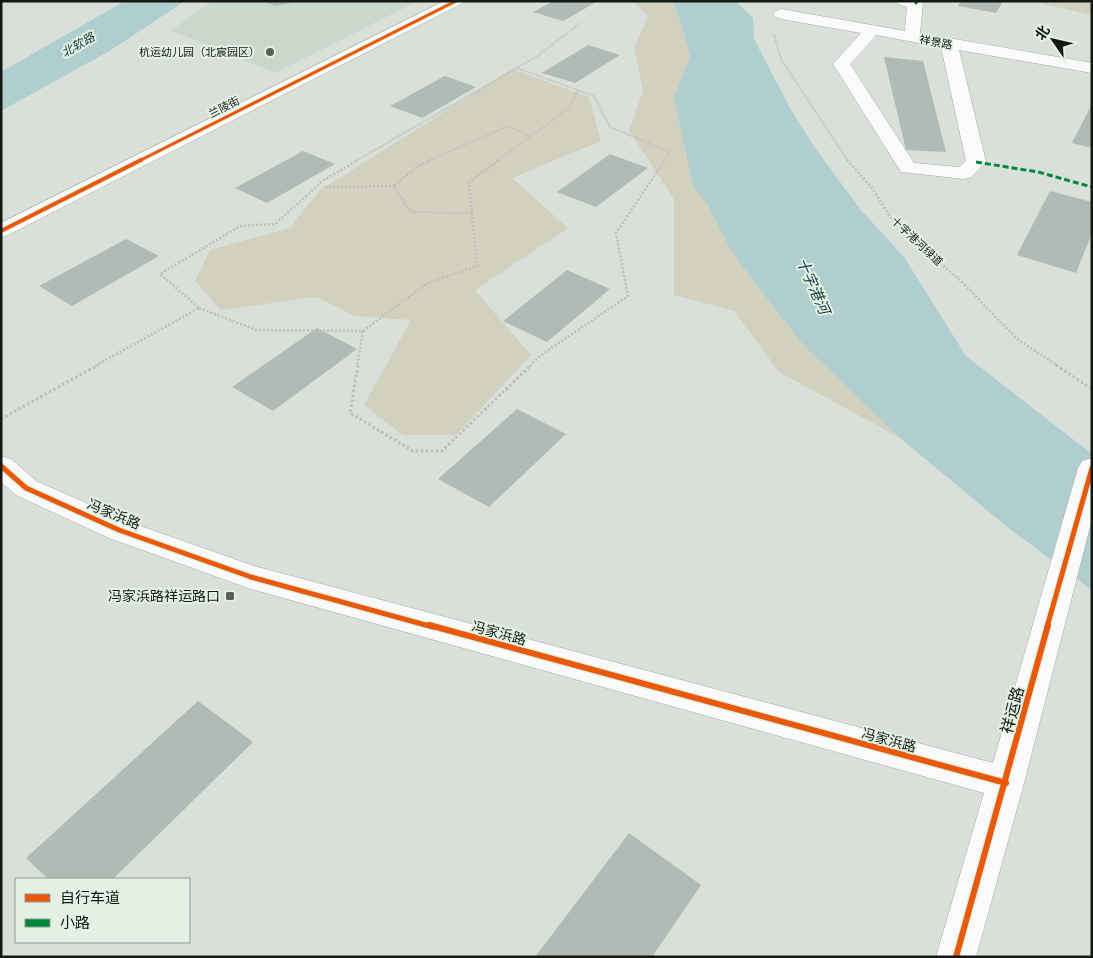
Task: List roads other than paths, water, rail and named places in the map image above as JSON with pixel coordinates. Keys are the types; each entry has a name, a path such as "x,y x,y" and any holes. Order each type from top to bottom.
{"street":[{"name":"兰陵街","path":"1,231 456,1"},
{"path":"902,1 915,4 912,38"},
{"name":"祥景路","path":"781,14 870,31 1092,68"},
{"path":"870,31 841,64 908,168 964,173 976,162 949,44"},
{"name":"冯家浜路","path":"1,466 26,488 119,530 250,577 1006,783"},
{"name":"祥运路","path":"956,957 1006,783 1056,593 1092,468"}],"water":[{"name":"北软路","path":"125,1 185,1 111,50 1,111 1,72"},
{"name":"十字港河","path":"672,1 736,1 753,18 754,39 791,110 813,145 860,209 904,257 966,356 1092,454 1092,590 1006,526 900,438 804,346 732,252 709,207 693,186 674,98 690,56 678,14"}],"place":[{"name":"杭运幼儿园（北宸园区）","path":"270,52"},
{"name":"冯家浜路祥运路口","path":"230,596"}]}
